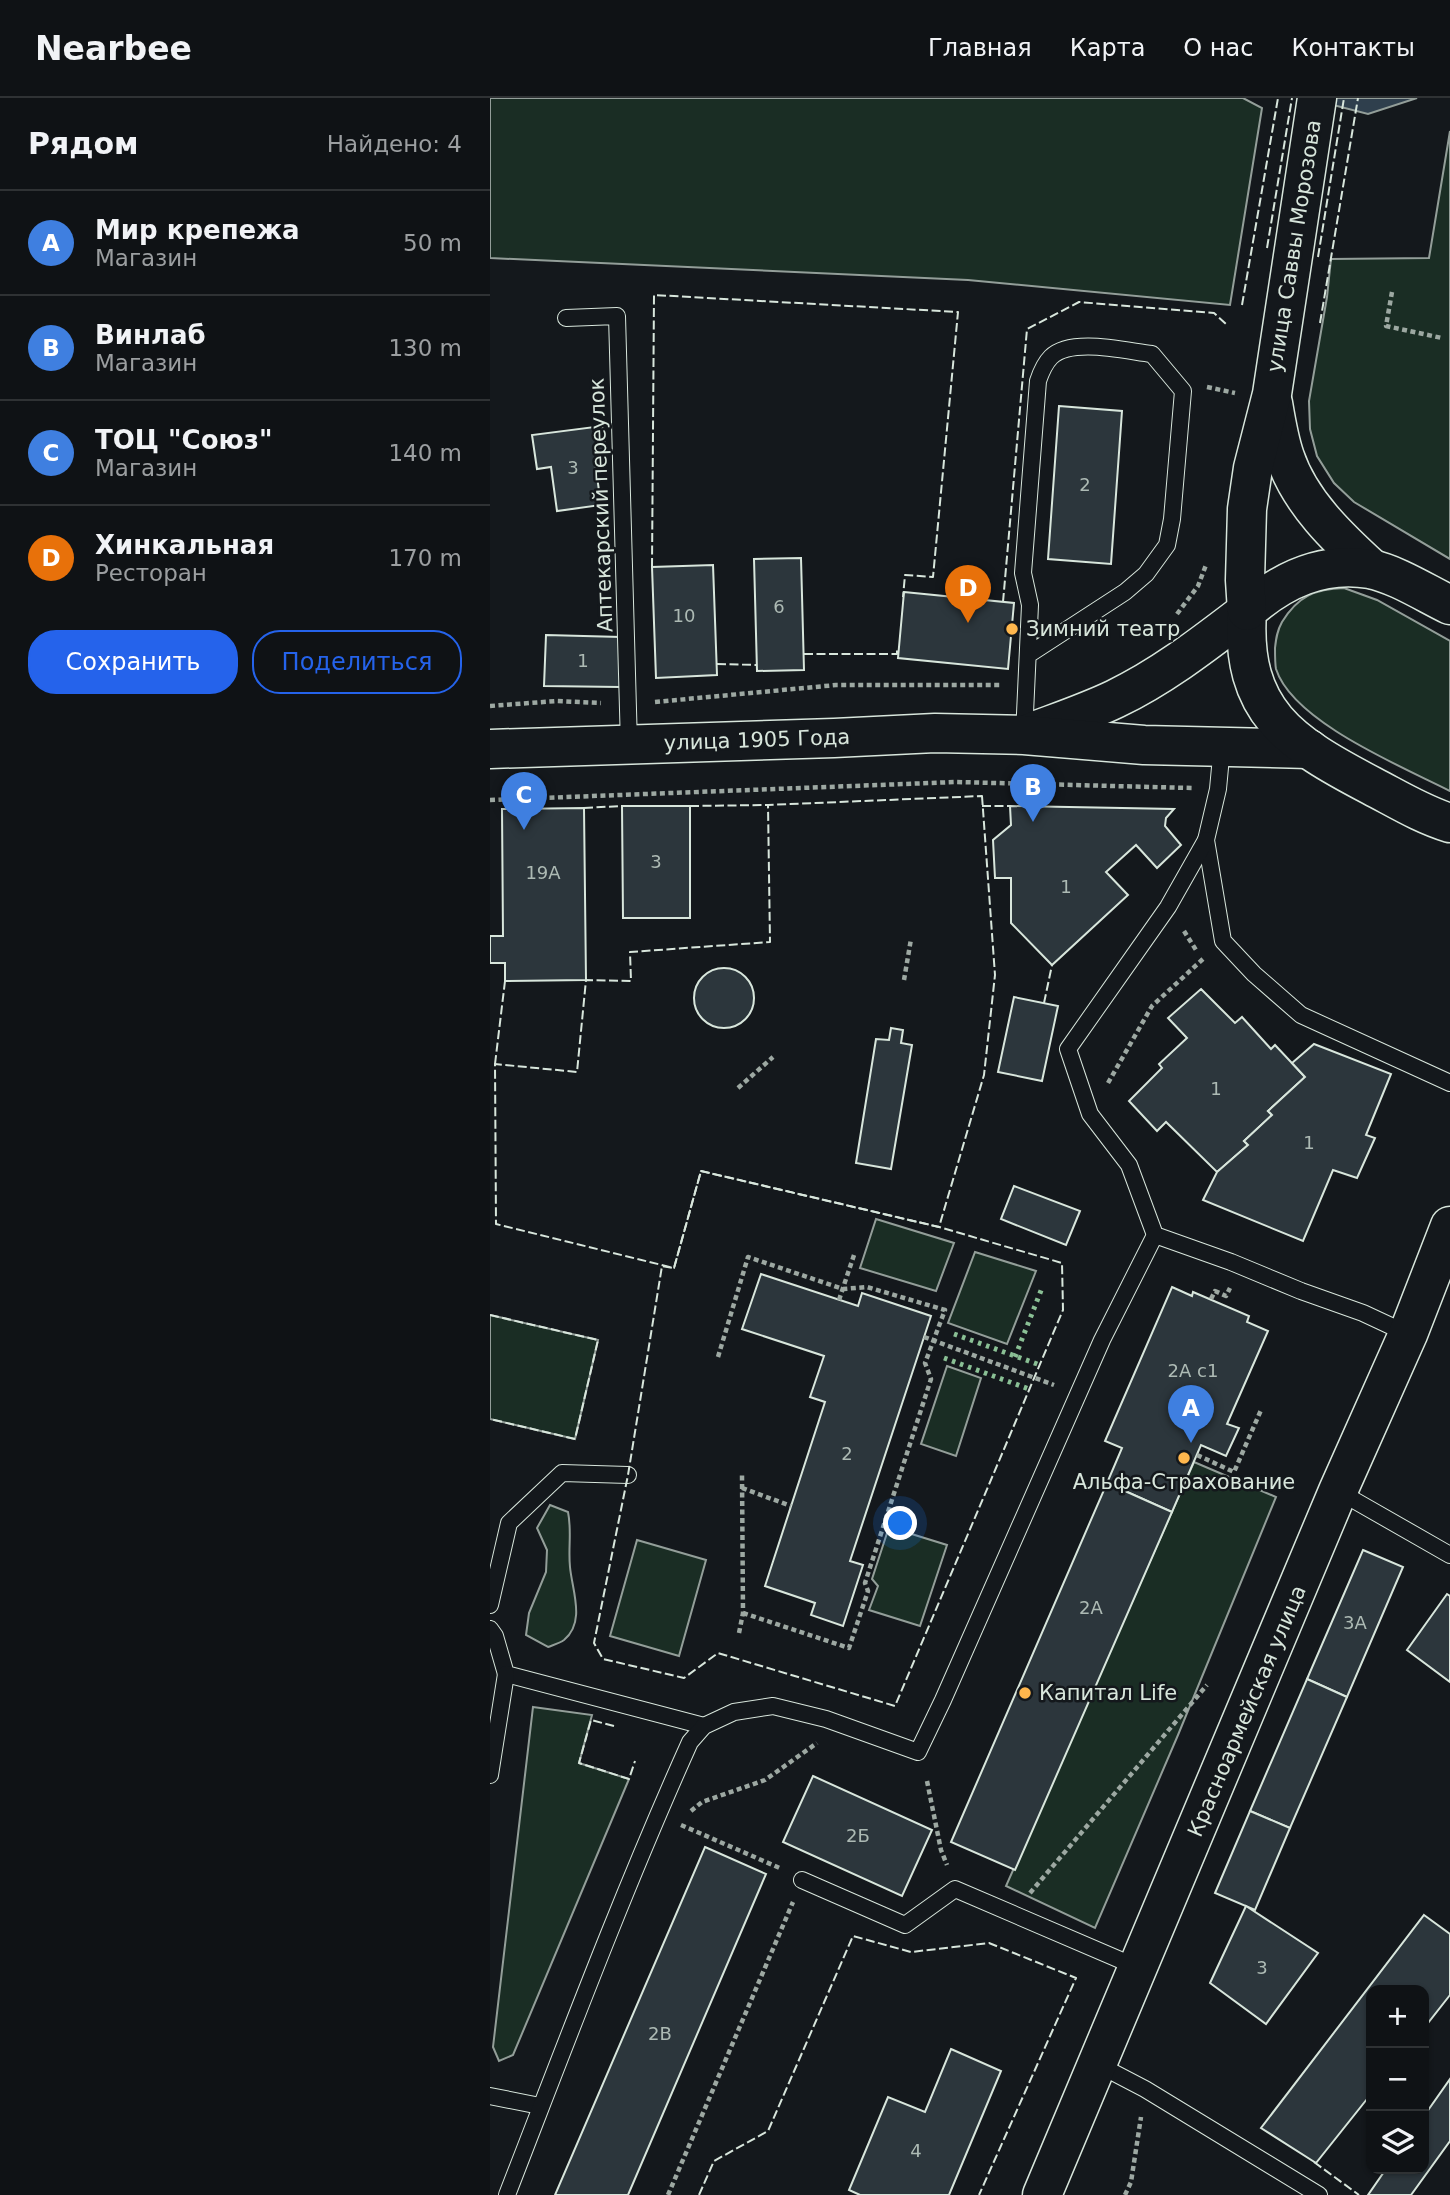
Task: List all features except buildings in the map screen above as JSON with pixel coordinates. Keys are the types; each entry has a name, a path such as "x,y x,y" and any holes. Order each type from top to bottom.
{"street":[{"name":"улица Саввы Морозова","path":"1317,98 1293,253 1254,393 1252,468 1247,509 1246,654 1260,699 1283,729 1308,749 1367,783 1449,824"},
{"name":"улица Саввы Морозова","path":"1254,393 1280,439 1294,478 1326,524 1372,569"},
{"path":"1024,735 1125,694 1180,661 1278,586 1300,575 1334,567 1372,569 1450,605"},
{"name":"улица 1905 Года","path":"490,749 935,733 1024,735 1144,745 1308,749"},
{"name":"Красноармейская улица","path":"1042,2195 1338,1491 1408,1334 1450,1226"}],"lane":[{"name":"Аптекарский переулок","path":"566,318 617,316 629,744"},
{"path":"1024,735 1030,605 1023,573 1038,381 1052,355 1066,348 1081,346 1152,354 1183,391 1172,519 1167,545 1146,574 1125,592 1028,655"},
{"path":"508,2195 540,2106 657,1815 690,1742 704,1726 734,1712 773,1706 826,1719 918,1752 1102,1339 1155,1236 1129,1165 1090,1114 1068,1049 1168,907 1206,840 1218,789 1222,746"},
{"path":"1206,840 1223,941 1254,974 1301,1015 1450,1083"},
{"path":"1155,1236 1363,1313 1408,1334"},
{"path":"490,1605 509,1522 562,1473 628,1475"},
{"path":"1338,1491 1450,1555"},
{"path":"490,1629 495,1636 506,1674 490,1775"},
{"path":"506,1674 704,1726"},
{"path":"802,1880 905,1925 955,1889 1014,1912 1139,1968"},
{"path":"1098,2065 1145,2089 1319,2195"},
{"path":"490,2096 540,2106"}],"path":[{"path":"1392,292 1386,326 1442,338"},
{"path":"1207,387 1254,393"},
{"path":"490,706 557,701 628,704 836,685 961,685"},
{"path":"490,800 956,782"},
{"path":"904,980 912,939"},
{"path":"1090,1114 1152,1006 1223,941"},
{"path":"738,1088 773,1057"},
{"path":"839,1300 854,1255"},
{"path":"718,1357 748,1257 843,1289 867,1287 945,1310 925,1363 931,1379 864,1583 868,1591 849,1648 743,1613"},
{"path":"1211,1299 1215,1292 1226,1296"},
{"path":"924,1337 1078,1394"},
{"path":"1197,1455 1234,1472 1261,1410"},
{"path":"739,1633 743,1613 742,1474"},
{"path":"742,1488 791,1506"},
{"path":"1014,1912 1207,1685"},
{"path":"668,2195 802,1880 676,1823 702,1802 765,1780 823,1739"},
{"path":"927,1781 941,1850 955,1889"}],"green space":[{"path":"490,98 1243,98 1262,108 1230,305 968,280 490,258"},
{"path":"1450,131 1450,559 1354,502 1334,483 1317,456 1310,429 1309,401 1331,259 1429,258"},
{"path":"1344,588 1377,600 1450,641 1450,791 1379,756 1326,725 1286,688 1276,669 1277,635 1288,613 1301,600 1316,592"},
{"path":"876,1219 954,1243 936,1291 860,1268"},
{"path":"975,1252 1036,1271 1007,1344 948,1323"},
{"path":"490,1315 598,1340 575,1439 490,1419"},
{"path":"947,1366 981,1378 956,1456 921,1444"},
{"path":"1194,1462 1276,1497 1095,1928 1006,1886"},
{"path":"550,1505 568,1512 570,1567 576,1615 571,1633 562,1641 548,1647 526,1635 529,1613 546,1572 547,1550 537,1528"},
{"path":"889,1527 947,1545 920,1626 869,1610 878,1586 872,1579"},
{"path":"637,1540 706,1560 679,1656 610,1636"},
{"path":"533,1707 592,1715 579,1763 629,1779 513,2055 499,2061 493,2047"}],"water":[{"path":"1306,98 1417,98 1368,114"}],"hedge":[{"path":"1015,1357 1042,1288"},
{"path":"954,1334 1040,1365"},
{"path":"944,1358 1029,1389"}],"fence":[{"path":"1242,305 1278,98"},
{"path":"1267,248 1292,98"},
{"path":"1318,257 1344,98"},
{"path":"1320,323 1358,98"},
{"path":"652,567 654,295 958,312 933,577 905,575 903,597"},
{"path":"1003,602 1027,329 1079,302 1214,313 1226,324"},
{"path":"804,654 897,654 897,649"},
{"path":"717,664 757,665"},
{"path":"982,796 995,975 984,1075 939,1227 701,1171 674,1268 496,1224 495,1064 577,1072 586,980 631,981 630,952 770,942 768,805 982,796"},
{"path":"690,806 768,805"},
{"path":"584,808 622,806"},
{"path":"982,806 1010,806"},
{"path":"1044,1003 1052,965"},
{"path":"495,1064 505,981"},
{"path":"701,1171 939,1227 1062,1263 1063,1310 895,1706 718,1653 684,1678 603,1659 594,1643 628,1475 662,1266 674,1268 701,1171"},
{"path":"490,1315 598,1340 575,1439 490,1419"},
{"path":"614,1726 591,1720 579,1763 629,1779 635,1761"},
{"path":"699,2195 714,2161 768,2131 853,1936 911,1952 989,1943 1076,1978 979,2195"},
{"path":"1314,2162 1359,2195"}],"place":[{"name":"Хинкальная","path":"968,623"},
{"name":"Зимний театр","path":"1012,629"},
{"name":"Винлаб","path":"1033,822"},
{"name":"ТОЦ \"Союз\"","path":"524,830"},
{"name":"Мир крепежа","path":"1191,1443"},
{"name":"Альфа-Страхование","path":"1184,1458"},
{"name":"Капитал Life","path":"1025,1693"}]}
